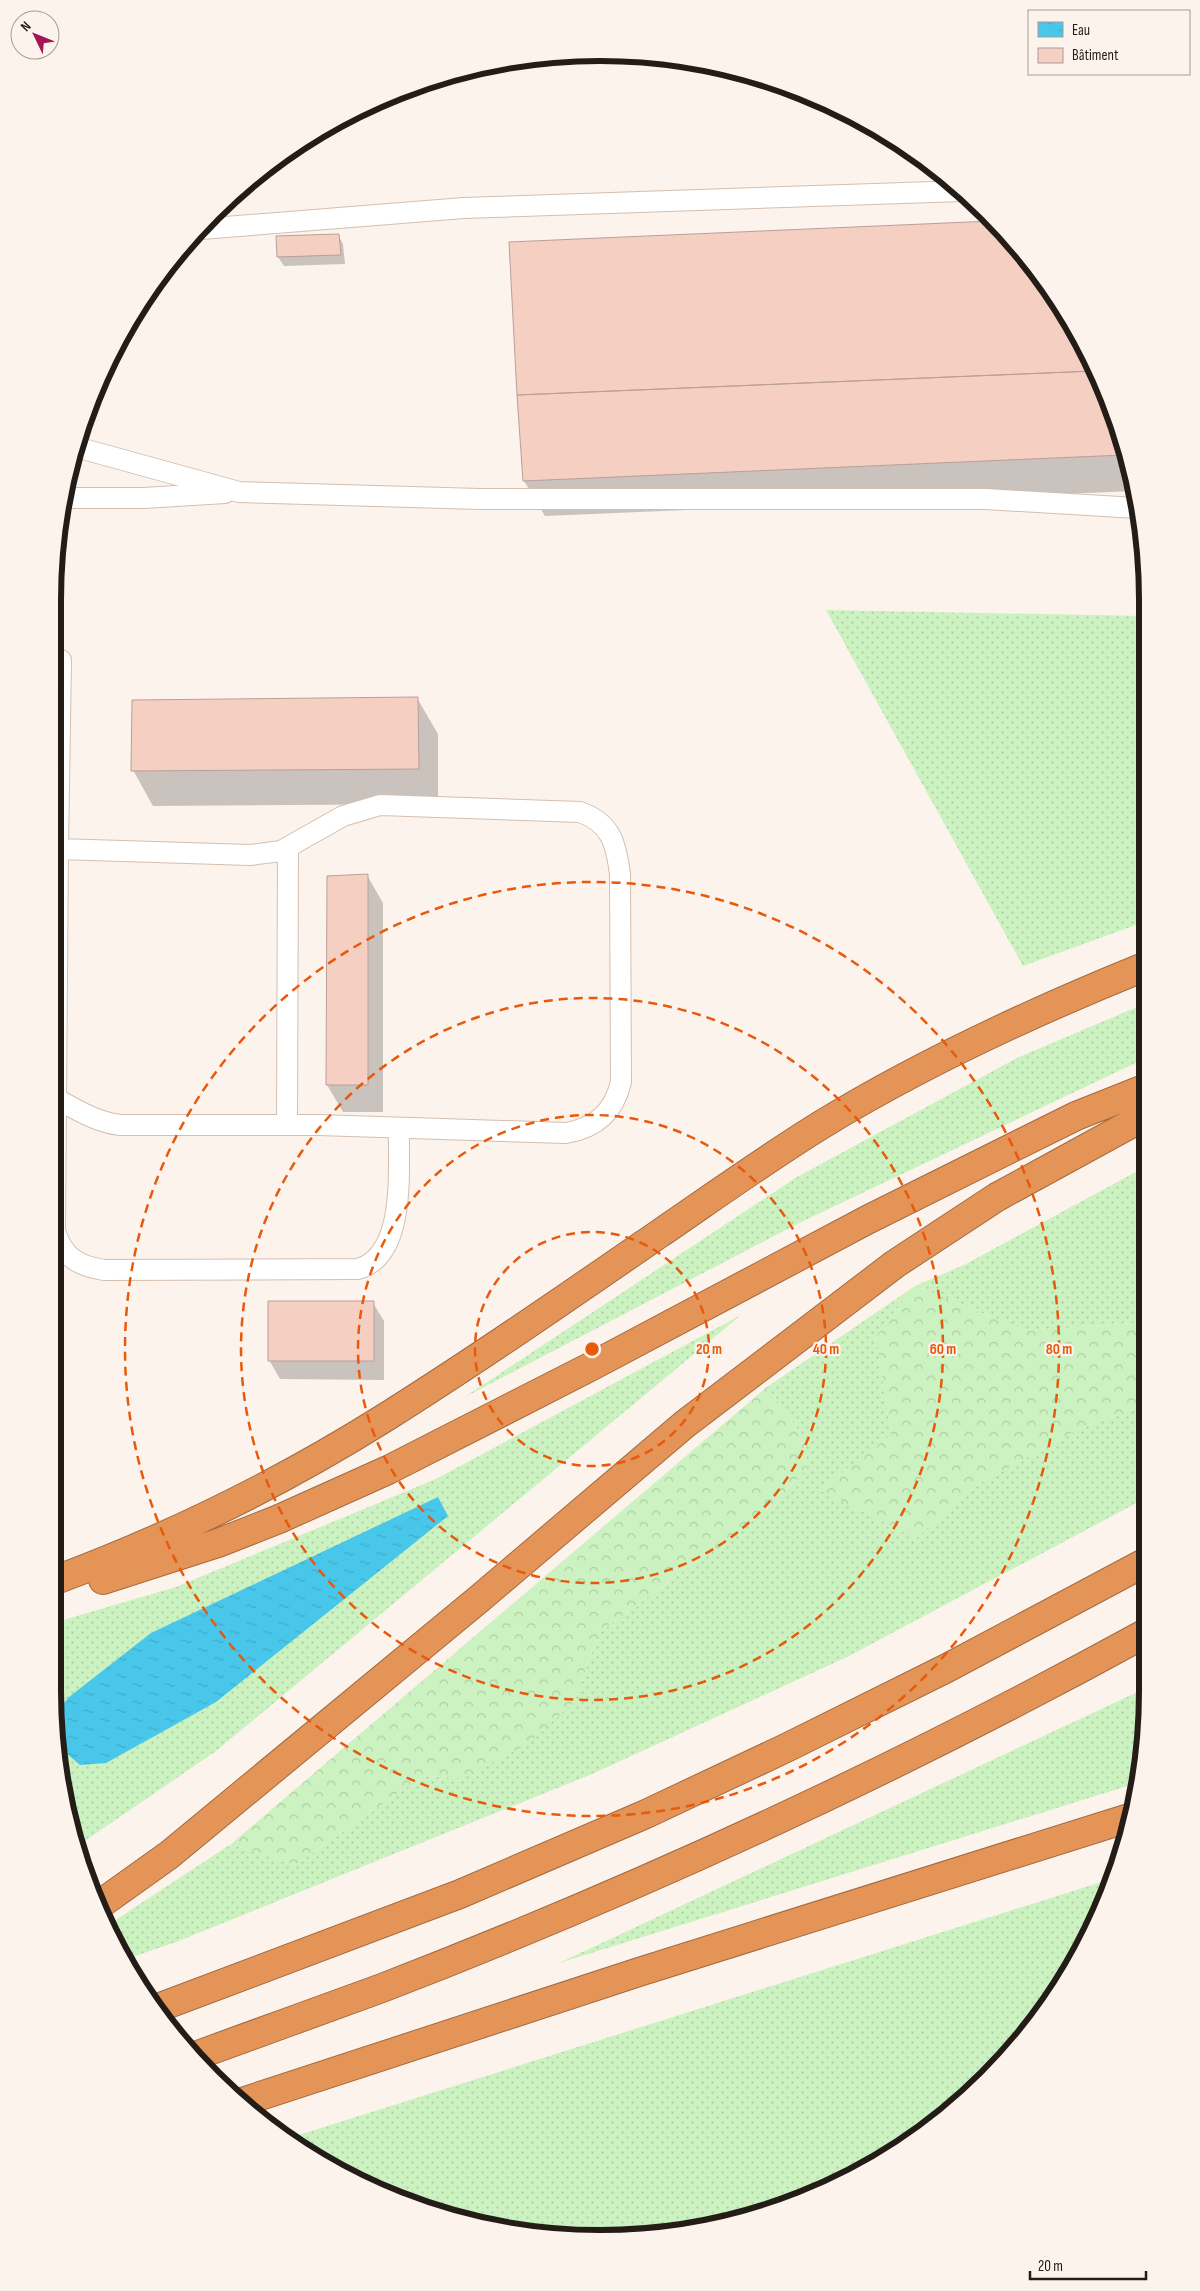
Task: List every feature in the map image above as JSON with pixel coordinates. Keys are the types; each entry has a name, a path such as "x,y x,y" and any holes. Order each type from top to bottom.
{"highway":[{"path":"61,1578 124,1555 229,1506 384,1418 601,1274 765,1161 874,1093 982,1037 1067,998 1139,969"},
{"path":"61,1590 118,1576 218,1543 280,1519 370,1478 572,1376 867,1220 1076,1116 1139,1091"},
{"path":"104,1901 177,1849 479,1599 684,1424 895,1264 997,1197 1139,1119"},
{"path":"163,2006 460,1894 646,1814 786,1748 948,1668 1139,1566"},
{"path":"202,2053 382,1988 585,1906 865,1778 992,1715 1139,1637"},
{"path":"249,2100 639,1972 1122,1820"}],"lane":[{"path":"210,228 464,208 951,191"},
{"path":"84,449 239,492"},
{"path":"71,498 144,498 239,492 480,499 985,499 1130,508"},
{"path":"61,849 265,854 288,848 343,816 380,805 580,812 598,820 611,836 616,848 620,874 621,1082 618,1096 603,1118 580,1130 566,1133 287,1125 120,1126 94,1119 61,1101"},
{"path":"287,1125 288,848"},
{"path":"61,1246 63,1251 72,1260 82,1266 104,1270 348,1269 365,1267 375,1261 385,1248 396,1217 399,1128"}],"green space":[{"path":"826,610 1139,616 1139,924 1023,966"},
{"path":"1139,1006 1139,1061 801,1222 463,1398 797,1177 1017,1058"},
{"path":"1139,1170 1139,1322 1027,1331 915,1286 964,1265"},
{"path":"915,1286 876,1336 891,1435 820,1490 916,1538 978,1484 1077,1430 1139,1406 1139,1502 847,1657 592,1774 176,1942 132,1957 113,1921 231,1844 295,1865 423,1776 462,1778 573,1703 600,1632 774,1505 806,1469 804,1438 767,1387"},
{"path":"915,1286 1027,1331 1139,1322 1139,1406 1077,1430 978,1484 916,1538 819,1490 891,1435 876,1336"},
{"path":"741,1315 216,1751 83,1842 72,1796 62,1726 61,1621 176,1587 436,1479"},
{"path":"767,1387 804,1438 806,1469 774,1505 600,1632 573,1703 528,1744 462,1778 423,1776 295,1865 231,1844"},
{"path":"1139,1691 1138,1726 1130,1785 559,1963"},
{"path":"1104,1881 1083,1929 1067,1960 1048,1990 1005,2046 981,2072 928,2118 869,2158 806,2189 773,2201 705,2219 635,2229 565,2229 530,2225 461,2211 394,2189 331,2158 296,2136"}],"water":[{"path":"438,1497 448,1516 216,1702 106,1763 80,1765 65,1752 61,1706 69,1697 151,1633"}],"building":[{"path":"983,221 1027,272 1048,301 1067,331 1087,371 517,395 509,242"},
{"path":"339,234 341,255 277,257 276,236"},
{"path":"1087,371 1098,394 1118,455 523,481 517,395"},
{"path":"418,697 419,769 131,771 132,700"},
{"path":"368,874 368,1085 326,1085 327,876"},
{"path":"268,1301 374,1301 374,1361 268,1361"}]}
